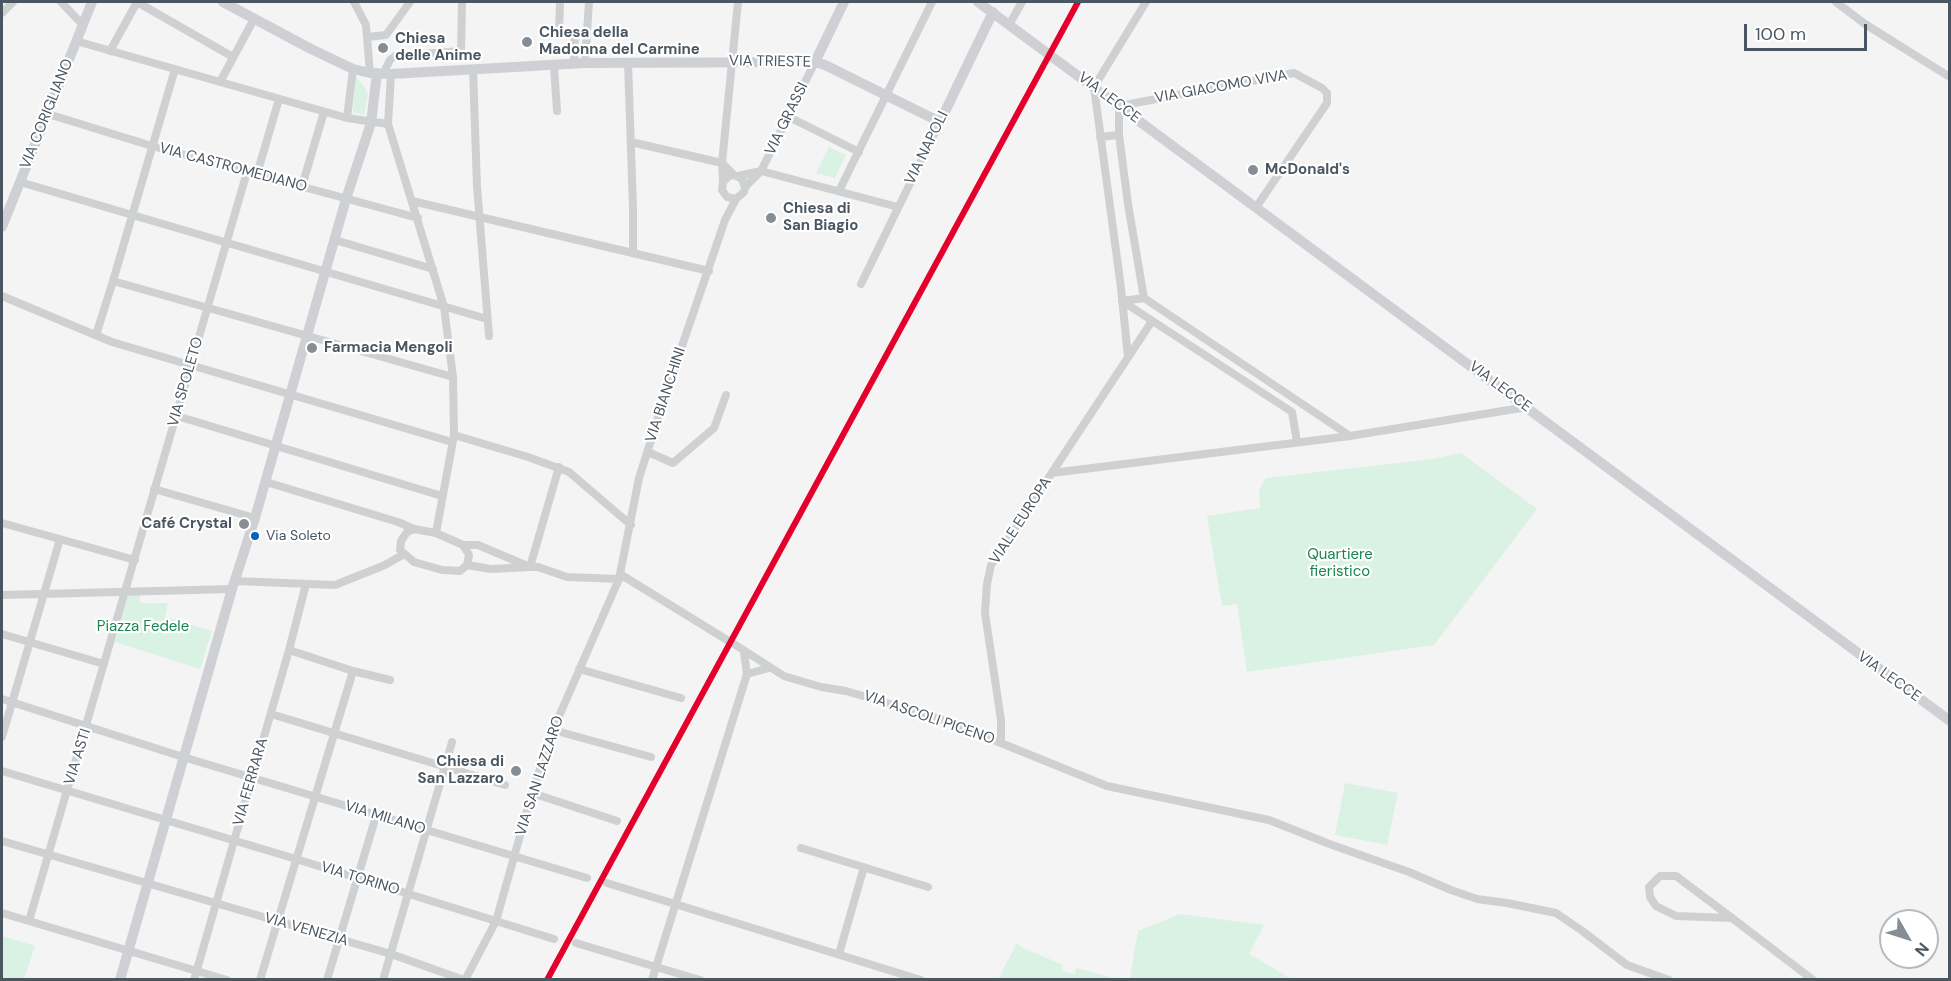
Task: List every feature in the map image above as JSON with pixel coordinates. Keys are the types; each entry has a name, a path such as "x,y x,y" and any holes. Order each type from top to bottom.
{"street":[{"path":"2,13 13,2"},
{"path":"61,2 82,24"},
{"name":"VIA CORIGLIANO","path":"2,227 92,2"},
{"path":"110,51 137,2 233,57"},
{"name":"VIA TRIESTE","path":"223,2 353,69 380,73 580,64 815,62 940,122"},
{"path":"354,2 366,25 367,37 380,73 388,124 444,307 453,377 453,439 436,533"},
{"path":"367,37 386,35 410,2"},
{"path":"120,980 233,585 266,482 346,199 371,123 380,73 395,56 461,51 462,2"},
{"path":"560,2 559,31 587,35"},
{"path":"580,64 587,35 589,2"},
{"path":"725,220 722,163 738,2"},
{"name":"VIA GRASSI","path":"745,187 761,171 844,2"},
{"path":"839,191 932,2"},
{"name":"VIA LECCE","path":"978,2 1257,206 1950,721"},
{"path":"1010,25 1022,2"},
{"path":"1128,357 1094,87 1146,2"},
{"path":"1836,2 1864,24 1950,77"},
{"name":"VIA NAPOLI","path":"861,284 993,12"},
{"path":"220,82 254,20"},
{"path":"575,34 580,64"},
{"path":"76,41 324,112 371,123 388,124"},
{"path":"628,63 633,253"},
{"path":"554,66 556,111"},
{"path":"96,335 175,69"},
{"path":"347,118 353,69"},
{"path":"473,70 479,216 489,336"},
{"name":"VIA GIACOMO VIVA","path":"1119,106 1294,73 1322,88 1327,93 1328,103 1257,206"},
{"path":"256,174 279,99"},
{"path":"1119,106 1119,135 1132,233 1144,298"},
{"path":"302,186 324,112"},
{"name":"VIA CASTROMEDIANO","path":"48,114 152,146 418,218"},
{"path":"787,116 859,152"},
{"path":"1100,137 1119,135"},
{"path":"631,142 722,163 744,183 745,187 725,220"},
{"path":"723,182 725,178 761,171 898,207"},
{"name":"VIA SPOLETO","path":"124,591 135,560 247,172"},
{"path":"20,182 487,319"},
{"path":"723,194 736,199"},
{"path":"412,201 709,271"},
{"name":"VIA BIANCHINI","path":"619,577 639,478 725,220"},
{"path":"335,240 433,269"},
{"path":"113,281 453,377"},
{"path":"2,296 96,335 191,365 559,467 569,472 631,525"},
{"path":"1122,301 1144,298 1350,436"},
{"path":"1122,301 1292,412"},
{"name":"VIALE EUROPA","path":"1001,742 1001,720 985,613 987,584 992,565 1152,321"},
{"path":"648,452 673,463 714,428 726,395"},
{"path":"1297,442 1292,412 1300,401"},
{"path":"1052,474 1350,436 1527,407"},
{"path":"177,416 442,496"},
{"path":"530,567 559,467"},
{"path":"266,482 399,522 414,529 436,533 463,545 477,546 530,567"},
{"path":"154,489 255,518"},
{"path":"2,523 135,560"},
{"path":"414,529 407,532 401,541 400,550 414,562 442,570 460,571 467,565 469,555 463,545"},
{"path":"2,737 60,539"},
{"path":"2,595 233,585 335,585 404,555"},
{"path":"467,565 492,569 538,567 567,577 619,577"},
{"name":"VIA ASCOLI PICENO","path":"619,577 784,676 846,691 944,720 1107,786 1269,820 1468,896 1556,913 1627,965 1669,980"},
{"name":"VIA SAN LAZZARO","path":"465,980 496,921 531,794 553,730 619,577"},
{"name":"VIA FERRARA","path":"194,980 306,584"},
{"name":"VIA ASTI","path":"29,921 124,591"},
{"path":"2,634 104,664"},
{"path":"289,650 353,671 390,680"},
{"path":"652,980 747,674 744,652"},
{"path":"747,674 769,668"},
{"path":"579,669 681,698"},
{"path":"260,980 353,671"},
{"name":"VIA MILANO","path":"2,699 183,757 587,878"},
{"path":"271,714 506,785"},
{"path":"553,730 651,757"},
{"path":"383,980 452,742"},
{"name":"VIA TORINO","path":"2,771 554,939"},
{"path":"531,794 617,821"},
{"path":"327,980 376,816"},
{"name":"VIA VENEZIA","path":"2,841 391,954 465,980"},
{"path":"801,848 928,887"},
{"path":"839,954 864,867"},
{"path":"1732,918 1676,916 1656,906 1650,897 1649,887 1660,876 1676,876 1732,918 1813,980"},
{"path":"607,883 921,980"},
{"path":"2,913 227,980"},
{"path":"576,943 700,980"}],"green space":[{"path":"356,77 368,95 364,115 353,112"},
{"path":"829,147 846,155 835,178 816,173"},
{"name":"Quartiere fieristico","path":"1461,453 1537,509 1434,645 1247,672 1237,604 1222,606 1207,516 1260,508 1259,490 1266,478 1433,459"},
{"name":"Piazza Fedele","path":"128,595 140,595 140,603 168,603 165,617 212,631 200,669 115,642"},
{"path":"1345,783 1398,793 1387,845 1335,835"},
{"path":"1180,914 1264,925 1249,954 1292,979 1130,979 1138,931"},
{"path":"2,936 35,946 24,979 2,979"},
{"path":"1017,943 1023,948 1063,965 1062,971 1075,974 1076,968 1119,979 998,979"}],"transit line":[{"path":"547,980 1078,2"}],"place":[{"name":"Chiesa della Madonna del Carmine","path":"527,42"},
{"name":"Chiesa delle Anime","path":"383,48"},
{"name":"McDonald's","path":"1253,170"},
{"name":"Chiesa di San Biagio","path":"771,218"},
{"name":"Farmacia Mengoli","path":"312,348"},
{"name":"Café Crystal","path":"244,524"},
{"name":"Via Soleto","path":"255,536"},
{"name":"Chiesa di San Lazzaro","path":"516,771"}]}
